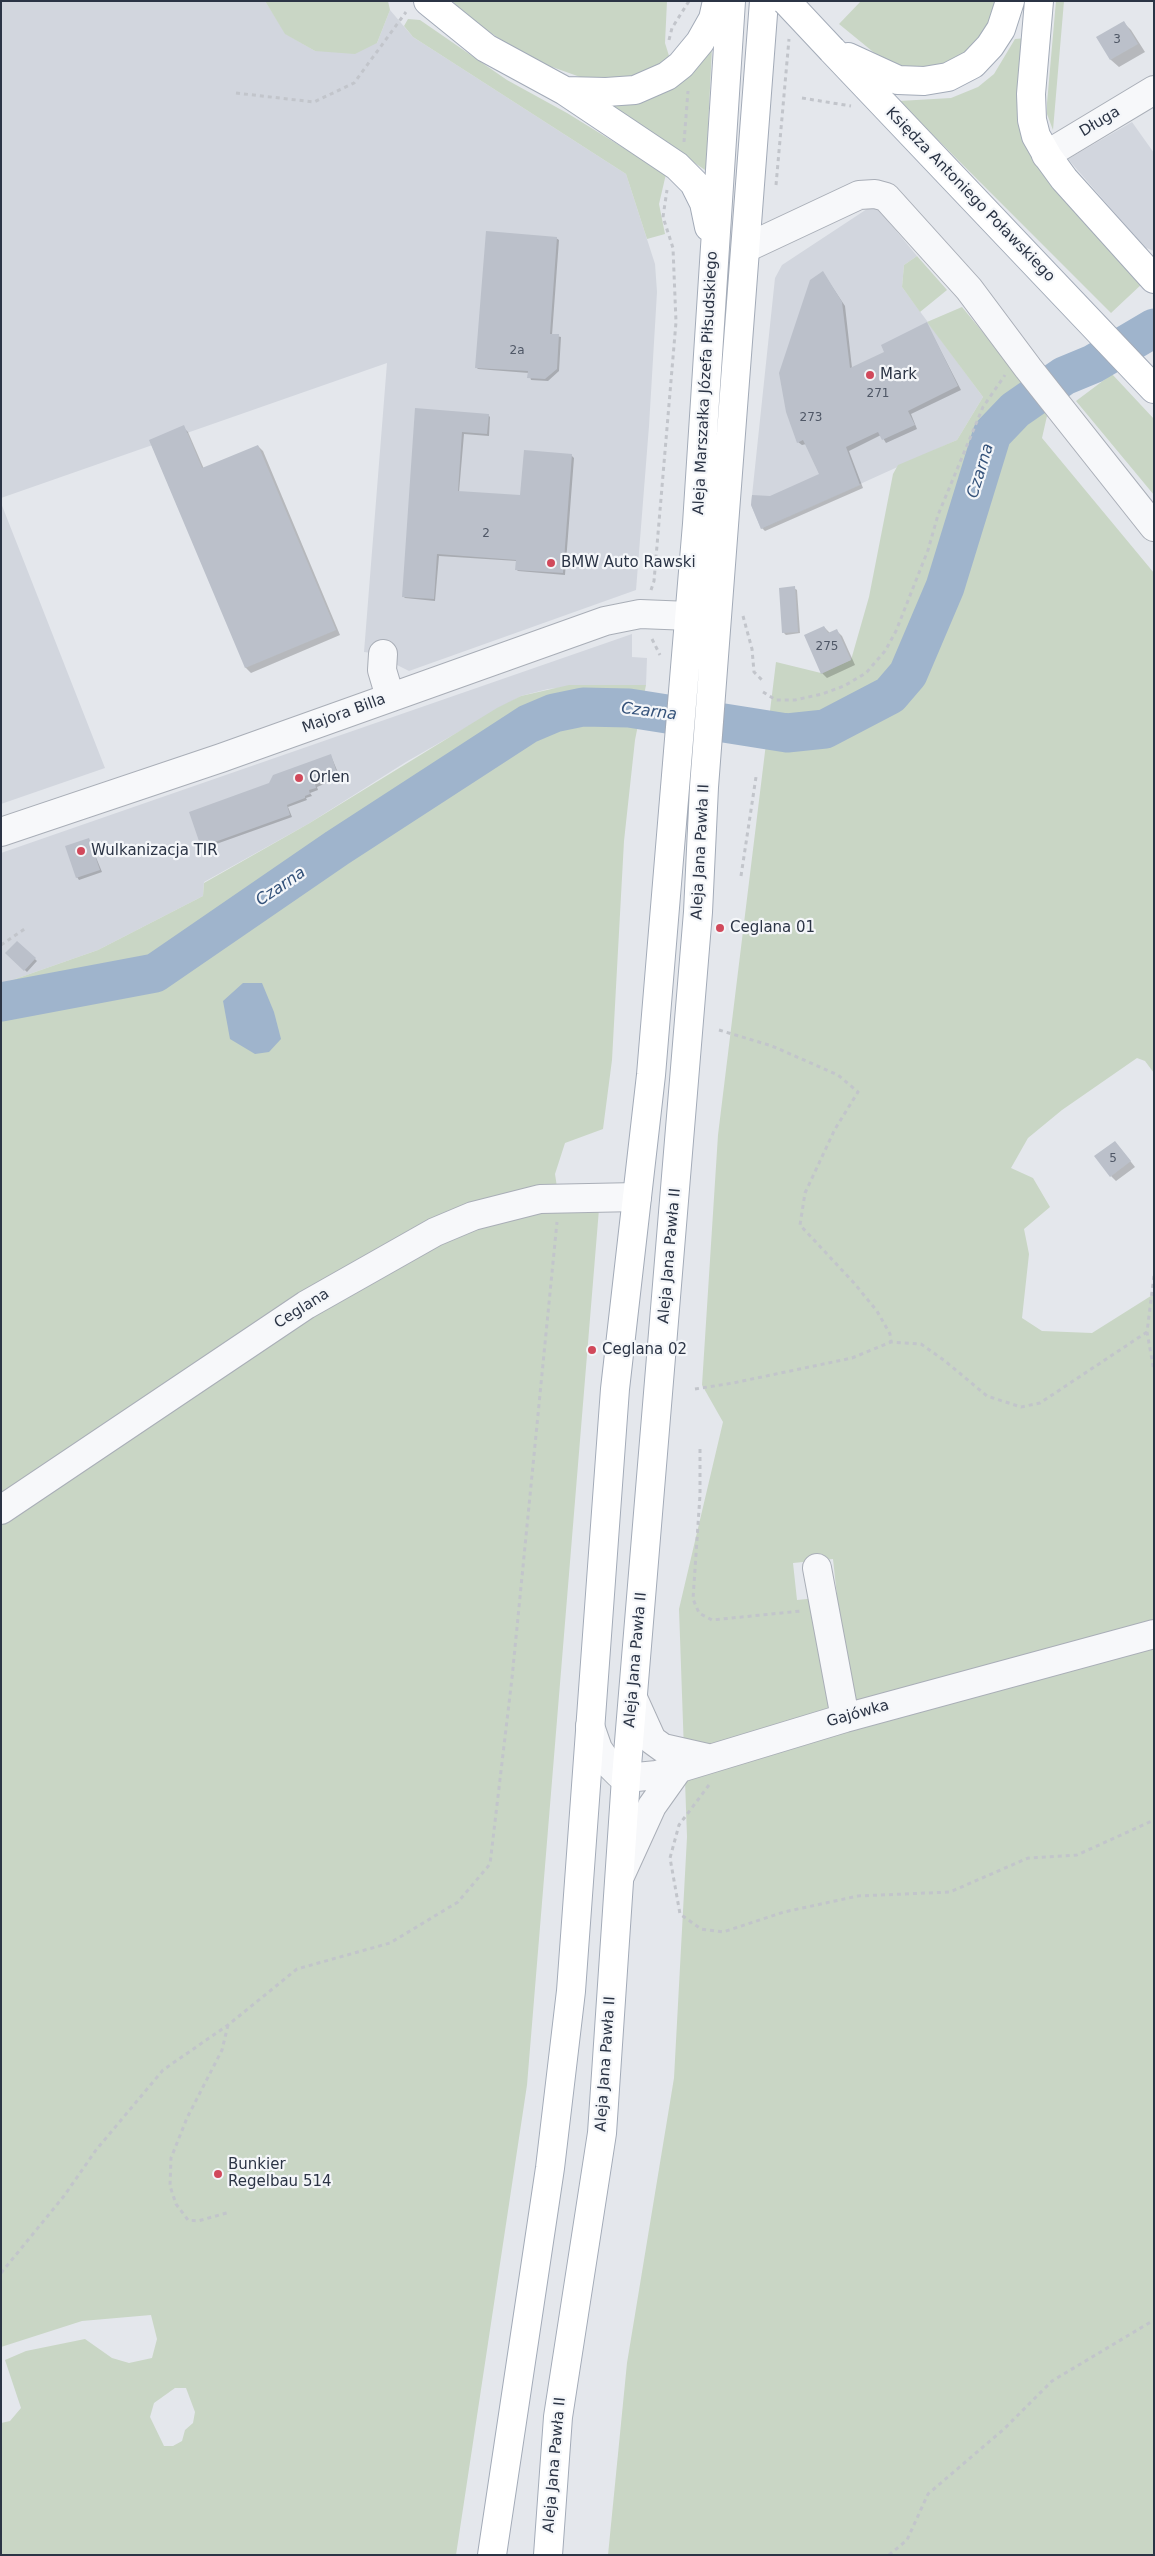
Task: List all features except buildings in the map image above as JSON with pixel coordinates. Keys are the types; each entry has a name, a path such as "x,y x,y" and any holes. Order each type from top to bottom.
{"main road":[{"path":"565,91 606,92 635,90 667,76 682,65 700,42 713,19 717,1"},
{"name":"Aleja Marszałka Józefa Piłsudskiego","path":"678,765 690,616 731,1"},
{"name":"Aleja Marszałka Józefa Piłsudskiego","path":"706,762 764,1"},
{"name":"Księdza Antoniego Poławskiego","path":"786,1 1151,386"},
{"path":"832,50 898,80 924,81 948,77 973,64 990,46 1001,29 1010,1"},
{"path":"1039,1 1031,80 1032,120 1036,136 1046,155 1064,179 1154,279"},
{"path":"418,5 486,48 565,91 683,172 694,183 704,203 714,248"},
{"name":"Aleja Jana Pawła II","path":"548,2555 558,2417 602,2133 626,1778 696,940 706,762"},
{"name":"Aleja Jana Pawła II","path":"492,2555 562,2069 573,1967 614,1397 651,1075 678,765"}],"street":[{"name":"Długa","path":"1046,155 1154,90"},
{"path":"746,248 859,195 875,194 886,197 969,289 1154,526"},
{"name":"Majora Billa","path":"1,832 221,758 614,618 651,614 690,616"},
{"path":"383,654 382,670 390,697"},
{"name":"Ceglana","path":"1,1510 282,1320 398,1251 472,1216 521,1202 560,1197 637,1197"},
{"path":"817,1568 845,1718"},
{"name":"Gajówka","path":"626,1778 656,1775 845,1718 1154,1634"},
{"path":"633,1698 652,1740 663,1748 708,1758"},
{"path":"590,1726 594,1742 602,1756 612,1768 626,1778"},
{"path":"619,1880 652,1806 679,1768"}],"path":[{"path":"671,49 669,41 672,28 689,1"},
{"path":"236,93 314,102 354,83 418,5"},
{"path":"684,150 689,85"},
{"path":"802,98 857,106"},
{"path":"651,589 654,581 676,322 673,248 663,217 668,184"},
{"path":"763,692 776,700 795,700 822,694 844,686 866,673 885,651 900,622 928,550 938,515 983,407 1024,361"},
{"path":"741,876 756,777"},
{"path":"1,945 26,928"},
{"path":"719,1030 772,1046 838,1075 858,1092 835,1129 805,1193 800,1226 854,1283 877,1311 890,1334 891,1342"},
{"path":"1,2274 64,2196 96,2150 163,2070 228,2025 297,1969 390,1943 458,1902 490,1864 512,1678 560,1197"},
{"path":"1154,1276 1147,1332 1154,1371"},
{"path":"695,1388 733,1383 852,1358 891,1342 921,1344 988,1396 1021,1407 1040,1403 1147,1332"},
{"path":"700,1449 700,1495 693,1599 699,1613 712,1620 824,1608"},
{"path":"708,1758 716,1776 680,1826 670,1858 680,1914 701,1929 723,1932 784,1912 858,1896 950,1892 1028,1858 1077,1855 1154,1820"},
{"path":"228,2025 222,2050 187,2118 171,2158 170,2186 176,2204 188,2220 198,2221 230,2212"},
{"path":"889,2555 906,2540 928,2494 1004,2429 1052,2380 1154,2320"}],"shaded area":[{"path":"1,1 265,1 286,34 315,51 377,43 390,10 413,37 626,174 655,264 657,292 636,590 409,671 397,665 396,656 364,652 387,363 1,498"},
{"path":"1132,122 1154,153 1154,251 1144,247 1068,159"},
{"path":"870,207 878,209 917,256 904,265 902,287 983,397 957,440 761,529 751,505 775,278 782,265"},
{"path":"1,503 105,768 1,804"},
{"path":"632,634 632,657 647,658 646,685 589,685 548,689 521,696 406,762 308,824 204,882 203,896 98,950 1,984 1,853"}],"green space":[{"path":"265,1 388,1 390,10 377,43 355,54 315,51 285,34"},
{"path":"452,1 667,1 665,43 670,59 636,80 583,78 541,63 515,49 473,21"},
{"path":"861,1 997,1 985,33 961,57 932,68 908,68 883,60 839,24"},
{"path":"1056,1 1064,1 1053,130 1047,114 1047,103"},
{"path":"408,19 420,20 507,80 567,113 666,174 659,204 665,234 647,239 626,174 413,37 404,26"},
{"path":"1026,38 1021,95 1144,282 1111,313 899,101 951,98 978,87 994,74 1015,39"},
{"path":"712,48 706,168 705,170 611,106"},
{"path":"917,256 947,290 920,312 902,287 904,265"},
{"path":"962,307 1018,375 1047,416 1042,438 1154,573 1154,1073 1145,1061 1137,1058 1062,1110 1028,1138 1011,1168 1033,1178 1050,1207 1024,1229 1029,1254 1022,1318 1042,1331 1092,1333 1154,1294 1154,2555 608,2555 627,2363 674,2078 687,1837 679,1609 723,1422 702,1385 718,1135 776,662 821,673 851,660 869,597 893,474 898,465 957,440 983,397 927,322","holes":["833,1559 837,1596 797,1600 793,1563"]},
{"path":"1112,374 1154,419 1154,495 1076,401"},
{"path":"569,685 646,685 635,740 624,841 612,1060 603,1129 565,1143 555,1174 560,1207 599,1209 527,2085 456,2555 1,2555 1,2423 10,2421 21,2408 5,2360 26,2351 85,2339 112,2358 129,2363 152,2358 157,2339 151,2315 82,2321 1,2347 1,984 98,950 203,896 204,883 308,824 497,708 521,696","holes":["175,2388 186,2388 195,2412 193,2423 185,2430 182,2441 173,2446 164,2446 150,2417 154,2403"]}],"water":[{"path":"243,983 262,983 274,1012 281,1039 269,1052 255,1054 230,1039 223,1001"}],"waterway":[{"name":"Czarna","path":"1,1002 155,973 337,848 528,724 554,713 583,707 629,708 787,733 825,729 890,695 908,674 945,587 992,434 1015,410 1064,376 1093,364 1154,328"}],"place":[{"name":"Mark","path":"870,375"},
{"name":"BMW Auto Rawski","path":"551,563"},
{"name":"Orlen","path":"299,778"},
{"name":"Wulkanizacja TIR","path":"81,851"},
{"name":"Ceglana 01","path":"720,928"},
{"name":"Ceglana 02","path":"592,1350"},
{"name":"Bunkier Regelbau 514","path":"218,2174"}]}
